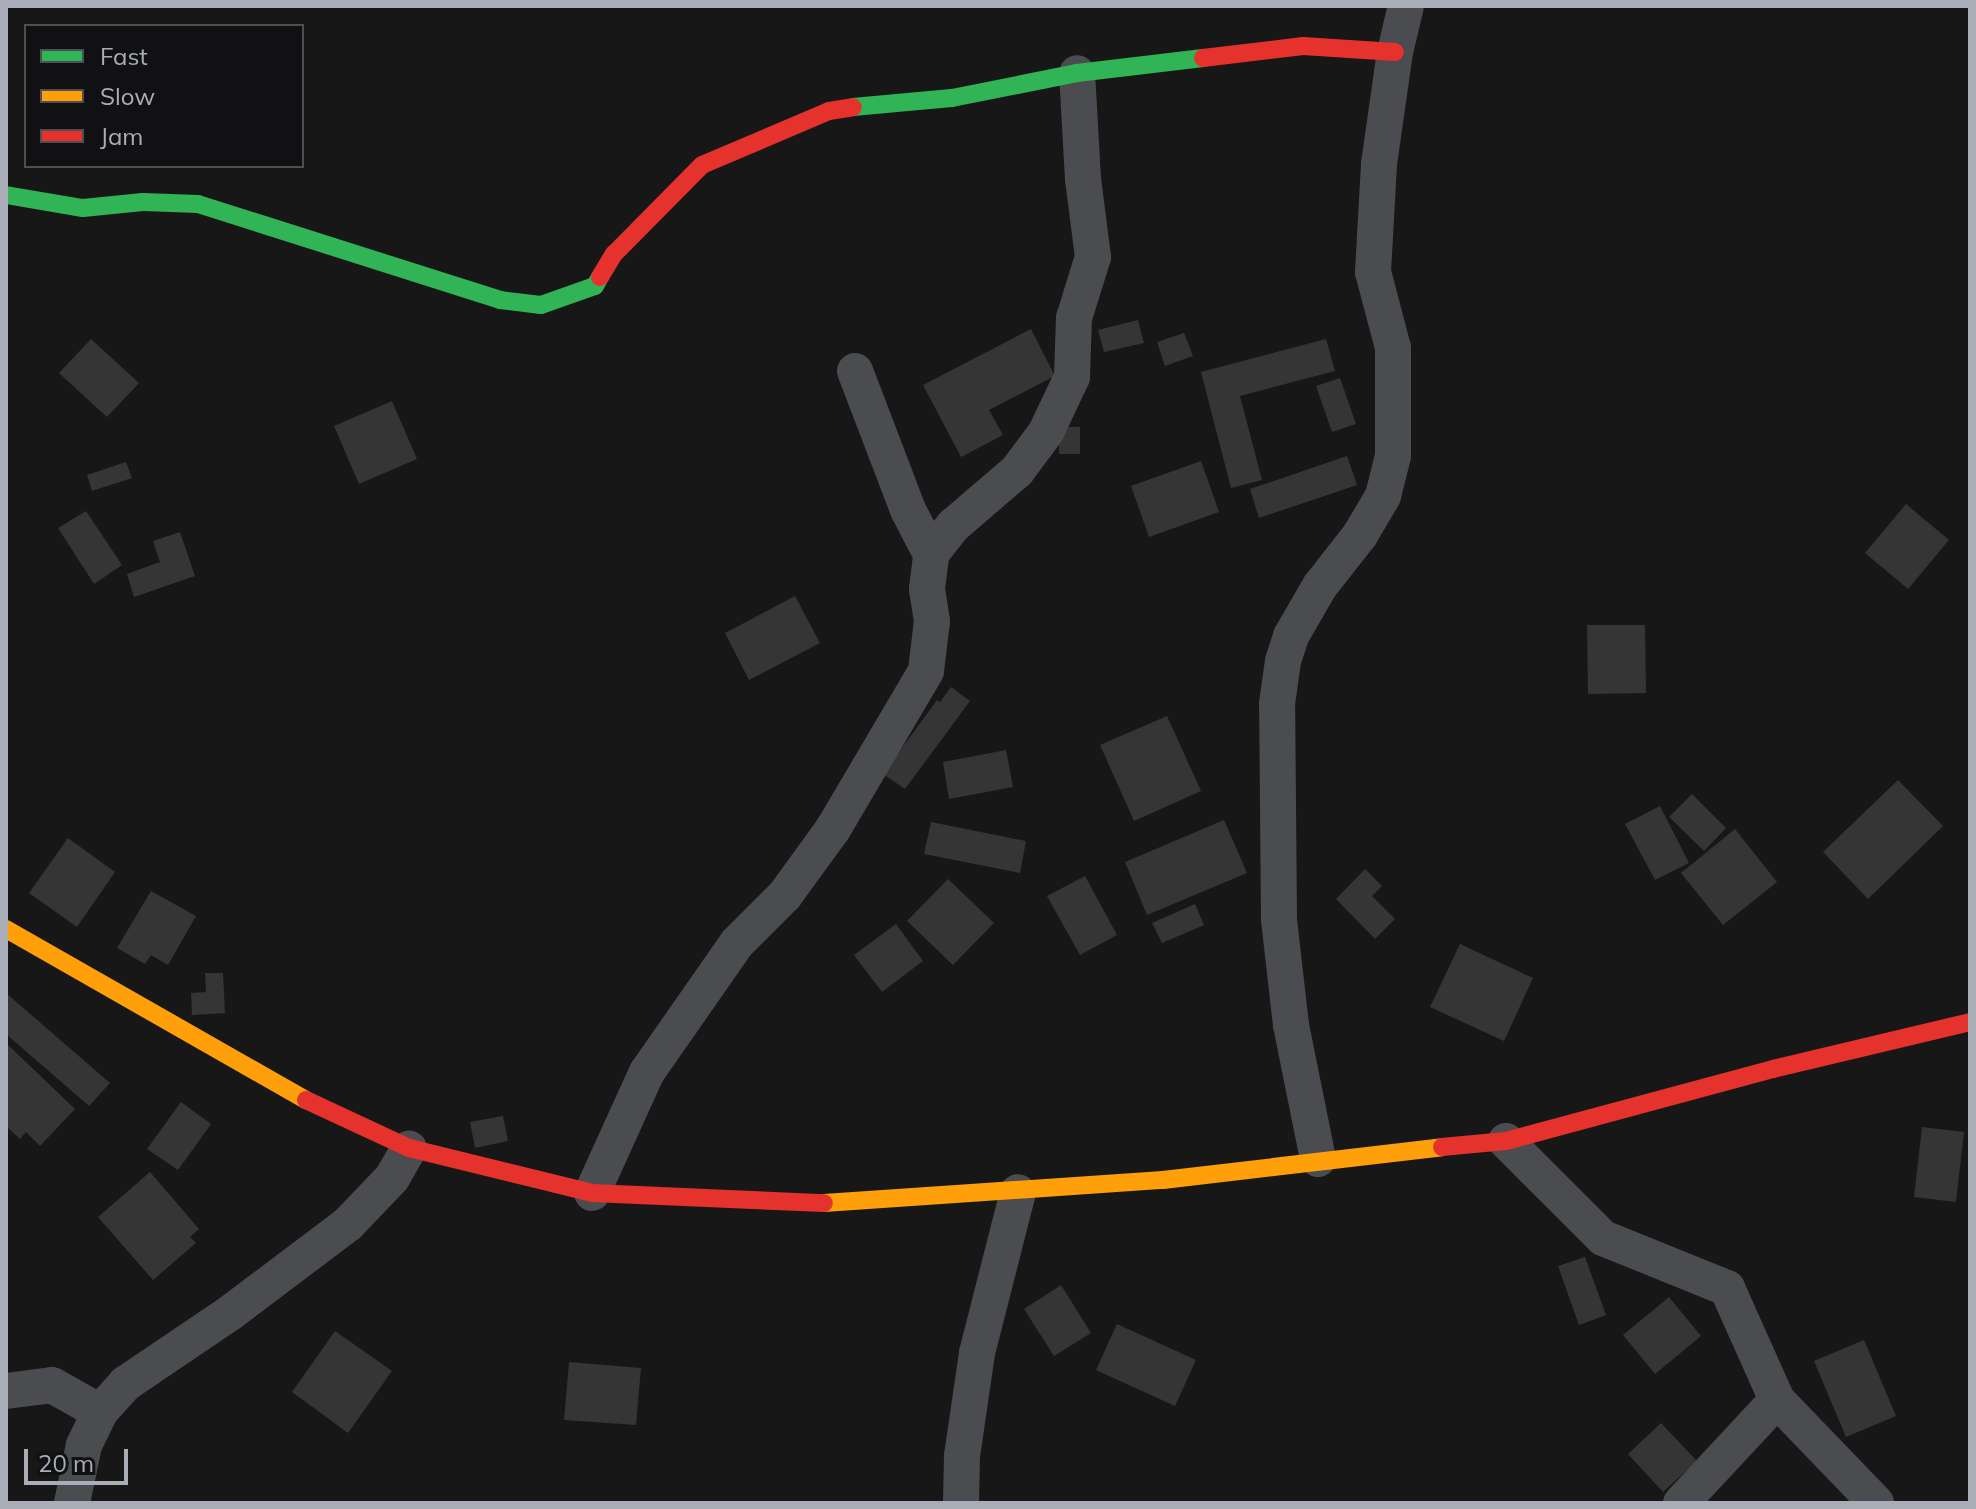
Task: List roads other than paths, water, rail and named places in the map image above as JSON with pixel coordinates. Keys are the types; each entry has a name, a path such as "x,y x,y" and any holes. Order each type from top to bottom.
{"street":[{"path":"1318,1159 1291,1025 1279,920 1277,704 1283,661 1291,636 1320,586 1360,535 1383,496 1393,456 1393,348 1373,272 1379,164 1395,52 1406,6"},
{"path":"6,195 83,208 143,202 198,204 500,300 541,305 595,286 614,254 702,165 763,136 829,111 882,102 952,98 1077,73 1303,46 1395,52"},
{"path":"592,1193 647,1072 737,943 785,895 833,829 926,671 932,621 927,589 931,554 954,525 1017,471 1046,432 1072,377 1074,318 1093,257 1083,179 1077,73"},
{"path":"855,371 908,510 931,554"},
{"path":"6,929 312,1103 409,1148 592,1193 840,1204 1163,1180 1318,1159 1506,1141 1773,1069 1970,1022"},
{"path":"1506,1141 1603,1238 1727,1288 1777,1400 1876,1503"},
{"path":"72,1503 84,1445 100,1412 125,1384 230,1313 348,1224 392,1178 409,1148"},
{"path":"961,1503 962,1456 977,1353 1018,1192"},
{"path":"6,1391 52,1385 100,1412"},
{"path":"1681,1503 1777,1400"}]}
